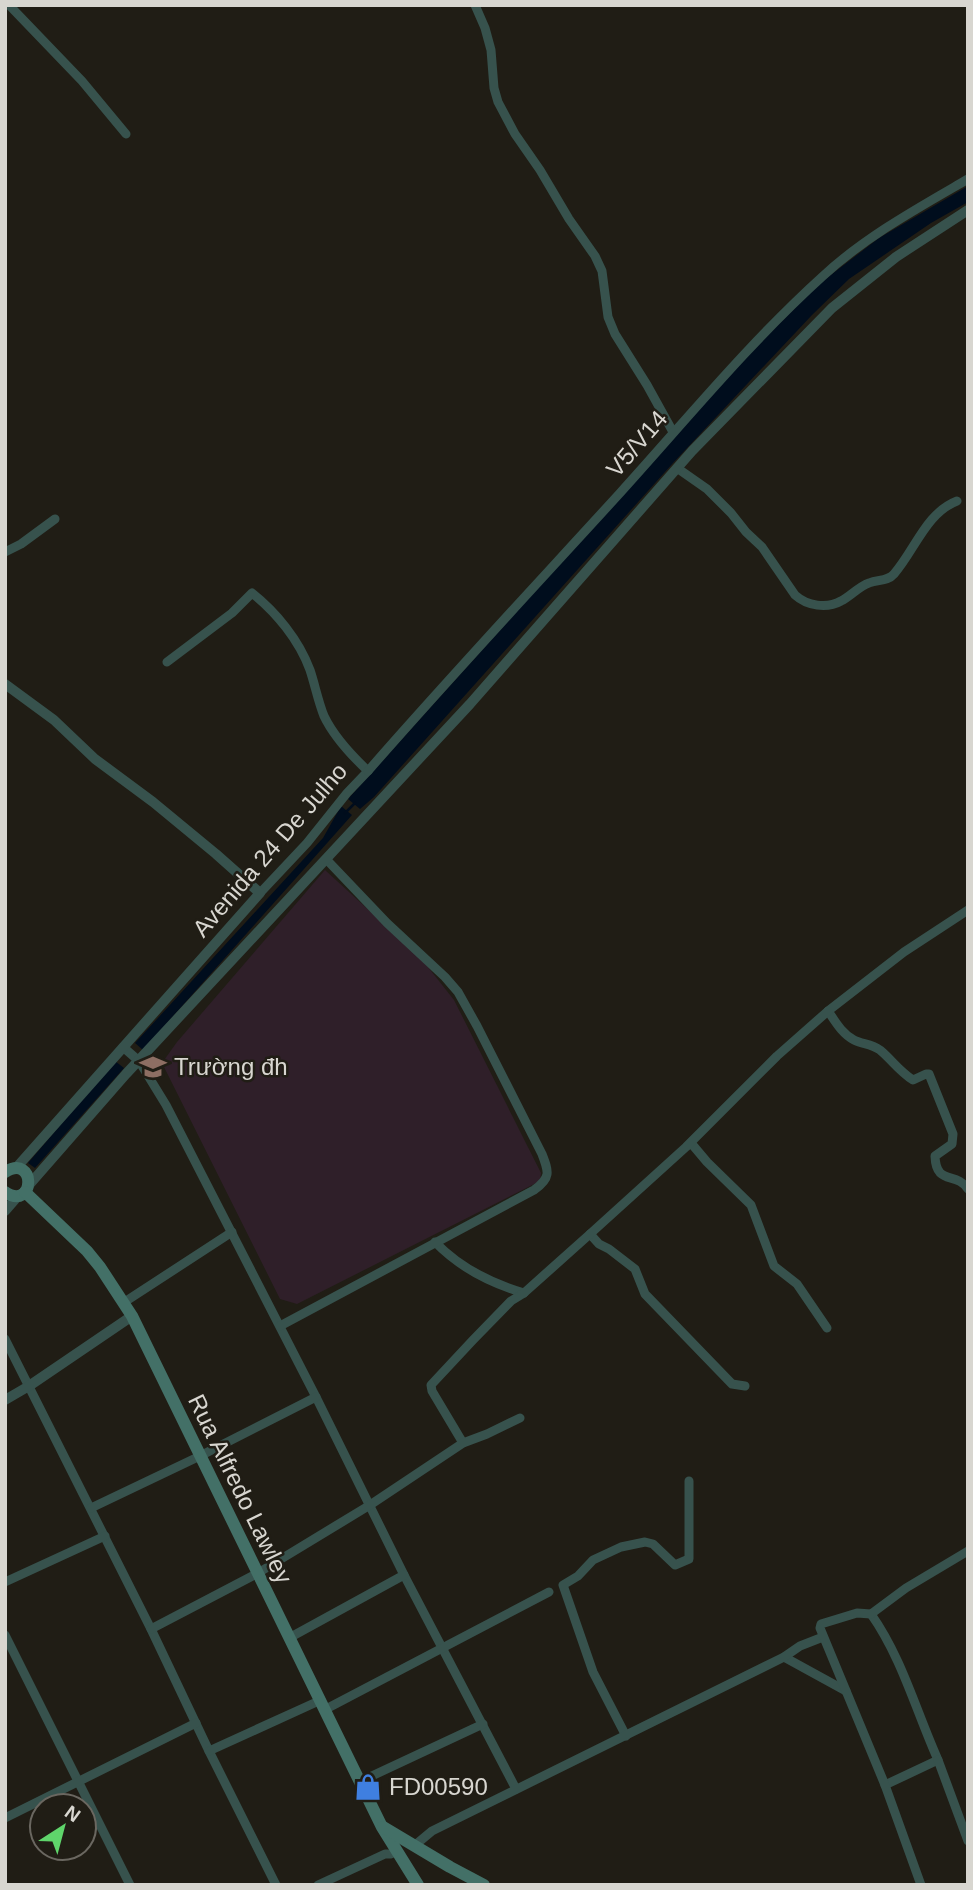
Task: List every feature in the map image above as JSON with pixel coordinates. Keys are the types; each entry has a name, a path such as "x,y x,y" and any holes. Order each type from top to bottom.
{"main road":[{"name":"Rua Alfredo Lawley","path":"11,1170 26,1174 24,1191 87,1251 132,1316 383,1827 418,1885"},
{"path":"5,1192 10,1196 24,1191"},
{"path":"383,1827 484,1885"},
{"path":"396,1851 400,1847 414,1846"},
{"path":"450,1867 460,1885"}],"street":[{"path":"9,5 82,81 126,134"},
{"path":"475,5 488,39 498,102 515,134 595,256 602,271 608,317 615,334 673,432"},
{"name":"V5/V14","path":"368,771 739,359 824,275 870,238 968,179"},
{"path":"5,1211 126,1074 470,704 677,468 832,308 896,257 968,211"},
{"path":"677,468 707,489 731,513 762,547 795,595 802,601 822,605 842,601 860,587 891,577 932,520 948,504 957,501"},
{"path":"5,552 21,544 55,519"},
{"name":"Avenida 24 De Julho","path":"11,1170 307,843 368,771 338,740 331,728 304,656 269,607 252,593 232,613 167,662"},
{"path":"5,684 54,720 95,759 153,802 260,893"},
{"path":"280,1326 534,1190 543,1184 548,1176 547,1166 458,992 326,859"},
{"path":"463,1443 431,1385 511,1301 524,1293 691,1143 777,1056 828,1011 904,952 968,910"},
{"path":"828,1011 845,1034 880,1051 901,1072 914,1080 929,1074 953,1134 952,1144 935,1156 938,1172 942,1176 960,1181 968,1189"},
{"path":"123,1047 139,1061 166,1105 516,1790"},
{"path":"691,1143 751,1205 774,1266 797,1284 827,1328"},
{"path":"123,1303 232,1232"},
{"path":"590,1234 599,1244 635,1269 645,1294 732,1384 745,1387"},
{"path":"435,1242 473,1273 500,1286 524,1293"},
{"path":"5,1400 132,1316"},
{"path":"5,1339 276,1885"},
{"path":"91,1508 316,1397"},
{"path":"151,1629 258,1573 370,1505 463,1443 520,1418"},
{"path":"626,1736 593,1672 563,1585 578,1576 593,1560 621,1546 645,1542 653,1544 675,1565 689,1559 689,1481"},
{"path":"5,1582 105,1536"},
{"path":"921,1885 885,1785 820,1628 821,1624 857,1613 871,1614 906,1588 968,1551"},
{"path":"289,1638 404,1575"},
{"path":"209,1751 323,1705 443,1648 549,1592"},
{"path":"871,1614 883,1630 900,1664 968,1841"},
{"path":"5,1634 130,1885"},
{"path":"414,1846 432,1831 784,1657 800,1646 823,1637"},
{"path":"784,1657 846,1691"},
{"path":"5,1818 196,1723"},
{"path":"361,1781 483,1724"},
{"path":"885,1785 938,1760"},
{"path":"318,1885 396,1851"}],"shaded area":[{"path":"325,870 420,957 454,1000 541,1173 540,1181 297,1304 280,1299 162,1063"}],"water":[{"path":"968,186 968,202 931,223 849,279 812,315 673,463 374,797 360,809 348,799 742,361 819,284 879,238"},
{"path":"341,806 352,815 143,1050 135,1043 323,838"},
{"path":"115,1061 124,1068 35,1168 28,1163"}],"waterway":[{"path":"345,813 355,803"}],"place":[{"name":"Trường đh","path":"153,1067"},
{"name":"FD00590","path":"368,1787"}]}
